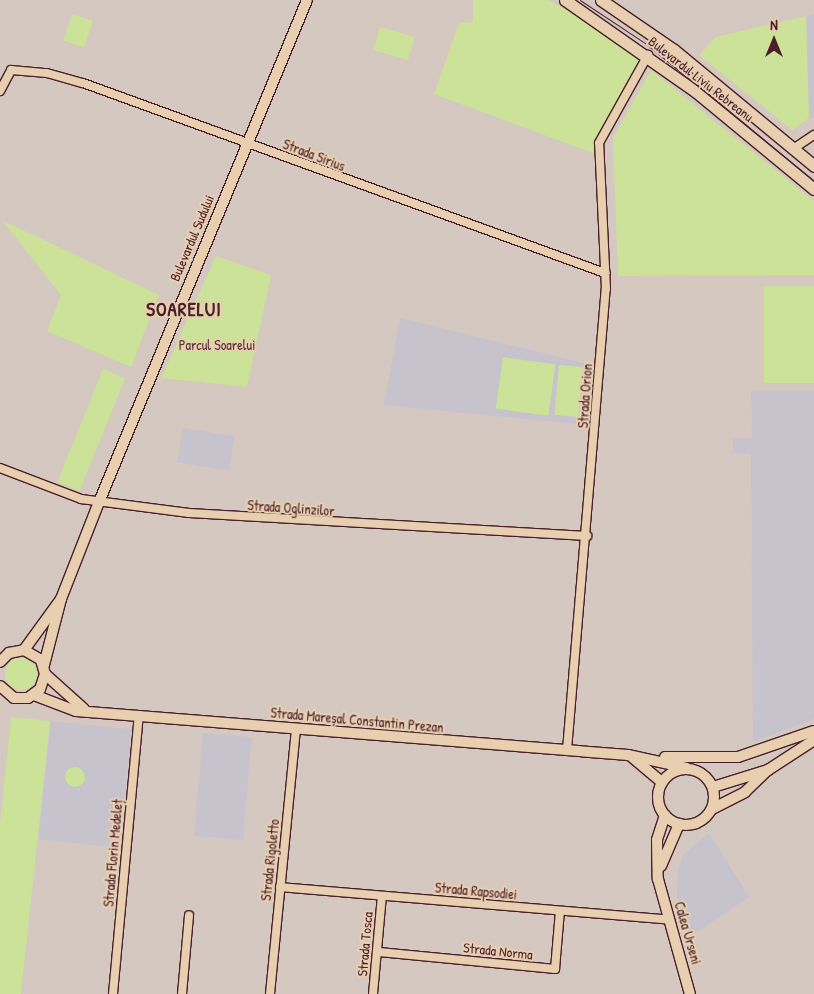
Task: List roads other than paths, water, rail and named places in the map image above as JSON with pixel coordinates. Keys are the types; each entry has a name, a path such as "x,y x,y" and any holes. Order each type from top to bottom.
{"main road":[{"name":"Bulevardul Sudului","path":"34,695 45,670 61,599 99,502 307,0"},
{"name":"Bulevardul Liviu Rebreanu","path":"565,0 648,55 814,189"},
{"name":"Bulevardul Liviu Rebreanu","path":"601,0 674,50 814,166"},
{"name":"Bulevardul Sudului","path":"24,650 61,599"},
{"path":"0,662 9,653 24,650 84,709"},
{"name":"Strada Mareșal Constantin Prezan","path":"1,689 21,699 34,695 76,711 84,709 296,729 568,750 631,756 687,768"},
{"path":"631,756 738,757 814,731"},
{"path":"712,809 713,787 702,774 687,768 662,782 658,802 665,815 679,824 700,821 712,809 745,792 768,770 814,740"},
{"path":"631,756 662,782"},
{"path":"713,787 768,770"},
{"name":"Calea Urseni","path":"665,815 657,840 658,879 690,994"},
{"path":"658,879 667,844 679,824"}],"street":[{"name":"Strada Orion","path":"568,750 587,536 605,273 599,143 648,55"},
{"name":"Strada Sirius","path":"0,91 11,70 47,72 83,83 247,142 395,198 605,273"},
{"path":"792,149 814,135"},
{"name":"Strada Oglinzilor","path":"0,468 99,502 189,513 587,536"},
{"name":"Strada Florin Medeleț","path":"113,994 139,715"},
{"name":"Strada Rigoletto","path":"270,994 296,729"},
{"name":"Strada Rapsodiei","path":"280,887 670,920"},
{"name":"Strada Tosca","path":"373,994 379,952 382,896"},
{"name":"Strada Norma","path":"379,952 555,969 560,911"},
{"path":"182,994 189,915"}],"tram line":[{"path":"580,0 645,43 814,181"}],"district":[{"name":"SOARELUI","path":"184,310"}],"park label":[{"name":"Parcul Soarelui","path":"217,345"}]}
